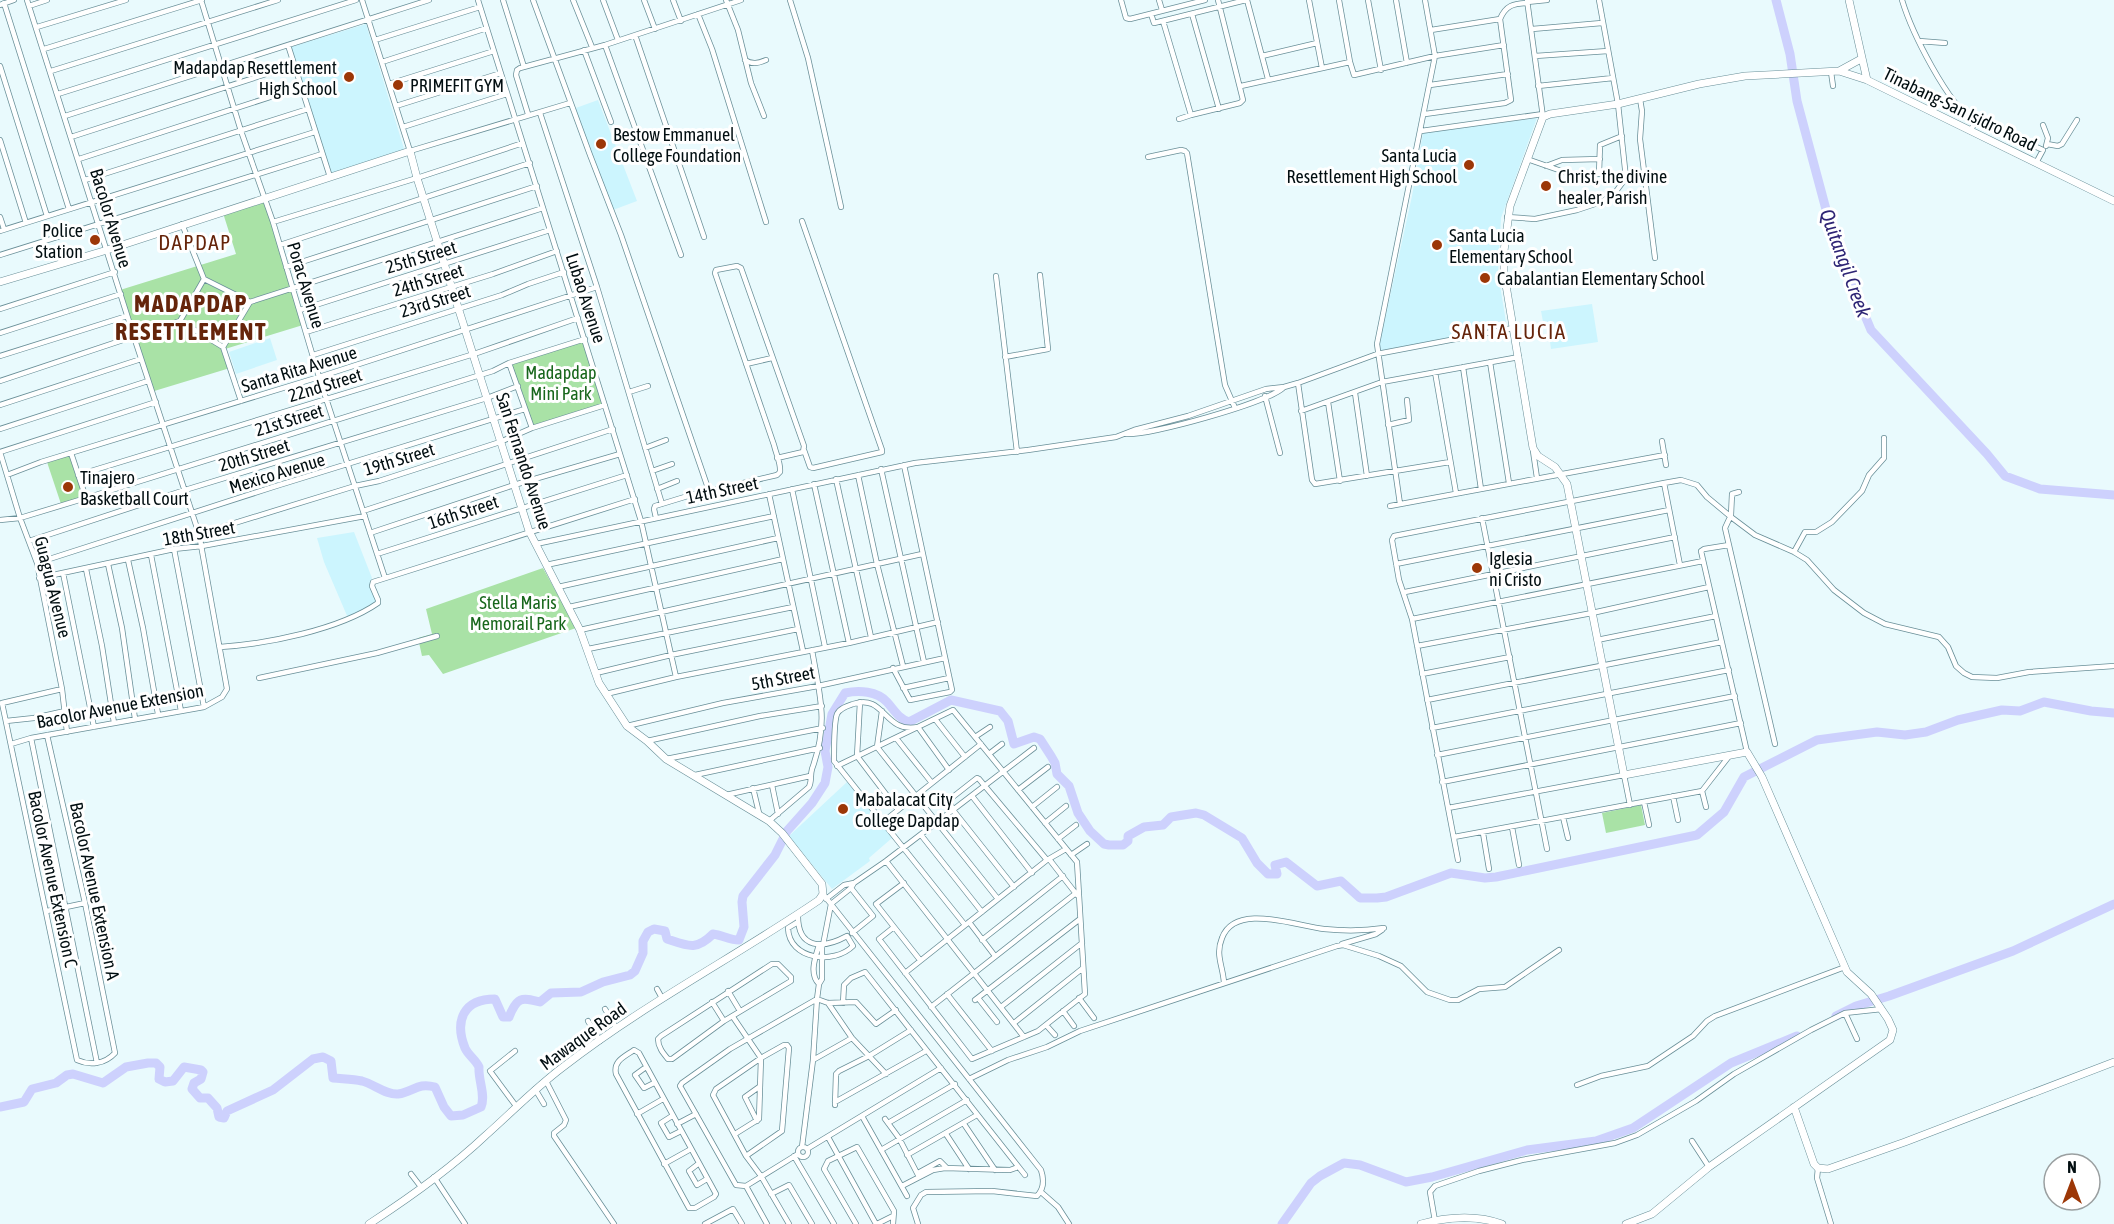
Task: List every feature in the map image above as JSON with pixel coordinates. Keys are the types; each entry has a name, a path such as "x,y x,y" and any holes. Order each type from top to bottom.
{"street":[{"path":"14,0 2,4 69,209"},
{"path":"28,3 47,0"},
{"path":"37,27 126,0"},
{"path":"44,50 202,0"},
{"name":"Porac Avenue","path":"202,0 241,131 273,222 333,421 385,578"},
{"path":"51,71 278,0"},
{"path":"58,94 356,0"},
{"name":"San Fernando Avenue","path":"362,0 404,127 417,178 521,508 529,531 580,630 599,682 627,726 666,759 759,813 782,833 814,874 824,894"},
{"path":"64,116 429,0"},
{"name":"Lubao Avenue","path":"478,0 641,521 676,677"},
{"path":"503,0 524,67"},
{"path":"533,0 621,235 709,491"},
{"path":"573,0 592,47"},
{"path":"603,0 618,40"},
{"path":"644,0 655,29"},
{"path":"673,0 681,21"},
{"path":"528,114 516,75 517,70 605,45 681,21 727,2 741,0"},
{"path":"790,0 808,58 841,207"},
{"path":"1121,0 1128,19 1186,2 1205,0"},
{"path":"1158,0 1162,10"},
{"path":"1179,119 1242,102 1241,86 1218,0"},
{"path":"1150,14 1153,23 1246,0 1268,79"},
{"path":"1309,0 1322,68"},
{"path":"1339,0 1354,75 1435,56 1504,45"},
{"path":"1368,0 1381,70"},
{"path":"1396,0 1407,63"},
{"path":"1400,504 1377,344 1435,56 1427,0"},
{"path":"1425,114 1509,102 1511,96 1500,19 1503,11 1510,5 1547,0"},
{"path":"1507,217 1546,218 1601,202 1614,194 1626,178 1623,136 1599,0"},
{"name":"Tinabang-San Isidro Road","path":"1849,0 1867,80 2114,201"},
{"path":"1902,0 1919,41 1957,106 1975,123"},
{"path":"1527,1 1543,116 1507,217 1504,273 1538,478"},
{"path":"727,2 738,30 751,82 764,116"},
{"name":"Bacolor Avenue","path":"28,3 202,546"},
{"path":"375,40 480,7"},
{"path":"698,14 712,49 766,222"},
{"path":"1192,14 1219,109"},
{"path":"1431,30 1500,19"},
{"path":"1163,21 1191,115"},
{"path":"1532,29 1602,23"},
{"path":"382,62 487,28"},
{"path":"635,35 704,237"},
{"path":"1919,41 1945,43"},
{"path":"1262,56 1317,43"},
{"path":"288,45 330,177"},
{"path":"605,45 681,255"},
{"path":"584,50 611,122"},
{"path":"389,84 494,51"},
{"path":"1535,56 1608,51"},
{"path":"1835,72 1861,59"},
{"path":"745,60 751,63 766,60"},
{"path":"1241,86 1350,62"},
{"path":"71,137 294,65"},
{"path":"0,66 47,216"},
{"path":"1833,86 1835,72"},
{"path":"1421,131 1618,104 1734,78 1835,72 1867,80"},
{"path":"396,106 501,73"},
{"path":"1430,85 1508,74"},
{"path":"1538,86 1612,78"},
{"path":"79,159 301,87"},
{"path":"404,127 507,94"},
{"path":"1640,99 1642,111 1640,139 1655,258"},
{"path":"0,282 108,250 515,118 570,103"},
{"path":"85,180 308,109"},
{"path":"540,113 597,287 662,504"},
{"path":"2047,144 2060,145 2065,141 2077,120"},
{"path":"1970,131 1975,123 1980,121 2043,150"},
{"path":"2036,163 2047,144 2048,138 2043,125"},
{"path":"0,217 2,230 315,132"},
{"path":"1527,159 1570,174 1599,174 1600,145 1623,136"},
{"path":"0,140 26,223"},
{"path":"273,222 522,143"},
{"path":"1148,157 1181,150 1187,153 1226,388 1235,408"},
{"path":"0,255 322,154"},
{"path":"1546,166 1562,160 1600,159"},
{"path":"280,245 530,163"},
{"path":"286,267 537,186"},
{"path":"223,347 250,302 543,207"},
{"path":"656,518 654,507 662,504 701,492 777,475 780,472 781,467 715,273 716,270 740,267 810,467 882,450 802,221"},
{"path":"0,381 180,321 204,279 200,262 183,224"},
{"name":"25th Street","path":"300,310 550,230"},
{"name":"24th Street","path":"306,333 493,274 557,250"},
{"path":"0,309 115,272"},
{"name":"23rd Street","path":"314,355 502,295 564,272"},
{"path":"1005,357 1048,349 1040,274"},
{"path":"996,276 1017,452"},
{"path":"204,279 250,302"},
{"name":"Santa Rita Avenue","path":"7,474 320,377 597,287"},
{"path":"0,333 121,294"},
{"path":"0,356 127,316"},
{"name":"22nd Street","path":"78,475 474,354 578,318"},
{"path":"180,321 223,347 241,401"},
{"path":"1126,434 1141,434 1168,427 1263,390 1298,383 1377,354 1513,328"},
{"name":"21st Street","path":"0,520 20,518 86,498 480,376 509,363 585,339"},
{"path":"1301,411 1382,382 1519,357"},
{"path":"746,364 772,358"},
{"path":"0,405 141,359"},
{"path":"1490,362 1509,483"},
{"path":"509,363 532,428"},
{"path":"1462,367 1481,489"},
{"path":"1435,372 1456,493"},
{"path":"0,429 148,381"},
{"path":"1298,383 1313,483 1340,481 1450,462"},
{"name":"20th Street","path":"29,541 185,490 487,398 518,386"},
{"path":"629,392 648,386"},
{"path":"1126,434 1167,421 1188,419 1235,408 1266,398 1284,387"},
{"path":"1263,390 1280,453"},
{"path":"1354,393 1367,476"},
{"path":"1388,425 1409,420 1407,400"},
{"path":"0,452 156,402"},
{"path":"1328,402 1340,481"},
{"name":"19th Street","path":"199,534 501,442 532,428 605,405"},
{"name":"Mexico Avenue","path":"37,563 525,409"},
{"path":"1167,421 1168,427"},
{"name":"18th Street","path":"39,578 174,549 202,546 364,514 613,429"},
{"name":"14th Street","path":"536,544 881,469 1102,440 1126,434"},
{"path":"1794,552 1805,532 1816,532 1826,527 1862,491 1869,475 1884,458 1884,438"},
{"path":"645,448 666,440"},
{"path":"1662,441 1666,465"},
{"path":"1533,448 1538,456 1555,467 1568,484 1629,805"},
{"path":"777,458 804,450"},
{"name":"Guagua Avenue","path":"0,452 20,518 37,563 68,732"},
{"path":"71,453 86,498"},
{"path":"370,533 514,485 620,454"},
{"path":"1390,506 1665,455"},
{"path":"652,471 672,464"},
{"path":"893,668 911,700 950,692 938,622 904,465"},
{"path":"881,469 924,662"},
{"name":"16th Street","path":"377,554 627,475"},
{"path":"858,475 877,564 903,666"},
{"path":"836,479 871,637"},
{"path":"1458,860 1412,618 1396,564 1392,540 1394,536 1681,480 1697,485 1731,517 1755,535 1808,560 1834,590 1864,613 1893,627 1939,637 1947,647 1956,666 1972,677 1997,678 2030,672 2114,666"},
{"path":"657,489 677,481"},
{"path":"1664,483 1680,565"},
{"path":"814,484 849,643"},
{"path":"792,489 825,647"},
{"path":"1739,492 1732,494 1731,517 1725,528 1775,744"},
{"path":"769,494 803,651"},
{"path":"220,647 242,646 343,621 378,603 371,584 385,578 634,499"},
{"path":"1396,564 1669,510"},
{"path":"546,565 774,516"},
{"path":"1482,518 1547,849"},
{"path":"1405,592 1675,537"},
{"path":"558,587 778,538"},
{"path":"1626,1224 1652,1214 1709,1167 1865,1060 1890,1040 1893,1030 1871,994 1847,972 1760,772 1747,752 1701,551 1729,544"},
{"name":"Bacolor Avenue Extension","path":"11,744 31,738 204,707 222,697 227,689 202,546"},
{"path":"174,549 204,707"},
{"path":"580,630 922,554"},
{"path":"151,555 182,711"},
{"path":"568,607 783,559"},
{"path":"128,560 158,714"},
{"path":"1412,618 1703,561"},
{"path":"108,564 122,628 135,719"},
{"path":"86,568 102,646 114,723"},
{"path":"63,573 94,727"},
{"path":"1417,646 1592,613 1709,587"},
{"path":"588,649 793,607"},
{"path":"1597,640 1716,616"},
{"path":"606,694 938,622"},
{"path":"596,673 798,629"},
{"path":"259,678 377,653 437,636"},
{"path":"1427,700 1722,642"},
{"path":"769,821 811,783 810,776 820,748 823,729 822,706 812,650"},
{"path":"1422,674 1510,657"},
{"name":"5th Street","path":"627,726 945,658"},
{"path":"1432,728 1729,670"},
{"path":"903,688 949,678"},
{"name":"Bacolor Avenue Extension C","path":"62,690 2,703 77,1060 83,1063 97,1063"},
{"path":"1437,755 1735,696"},
{"path":"918,727 901,727 889,720 879,707 865,701 842,708 837,714 834,761 903,848 995,956"},
{"path":"860,702 858,756 898,810"},
{"path":"647,741 760,716 822,706"},
{"path":"837,766 953,710 1077,862 1085,994 1038,1031 972,1059 879,939 894,927"},
{"path":"6,721 65,711"},
{"path":"882,711 877,747 998,899"},
{"path":"935,719 965,757"},
{"path":"1442,782 1741,723"},
{"path":"918,727 949,770"},
{"path":"975,738 990,727"},
{"path":"666,759 823,729"},
{"name":"Bacolor Avenue Extension A","path":"48,735 115,1053 108,1060 97,1063"},
{"path":"31,738 97,1063"},
{"path":"896,738 932,783"},
{"path":"883,822 981,744"},
{"path":"989,754 1002,744"},
{"path":"695,776 820,748"},
{"path":"796,1155 805,1156 808,1152 805,1148 817,999 822,979 822,945 831,904 1034,748"},
{"path":"1448,808 1747,752"},
{"path":"1454,837 1702,790 1730,755"},
{"path":"1018,790 1048,767"},
{"path":"726,795 810,776"},
{"path":"1014,886 953,810 949,800 977,778 986,785 1078,895"},
{"path":"772,785 778,814"},
{"path":"1032,807 1057,787"},
{"path":"753,788 759,813"},
{"path":"1702,790 1706,807"},
{"path":"972,796 1032,873"},
{"path":"1673,796 1678,820"},
{"path":"1644,802 1649,825"},
{"path":"1045,823 1066,806"},
{"path":"1563,817 1568,838"},
{"path":"1058,839 1076,825"},
{"path":"1512,827 1520,865"},
{"path":"1483,832 1489,869"},
{"path":"921,835 982,912"},
{"path":"1071,855 1087,844"},
{"path":"906,973 1014,886 1066,849"},
{"path":"886,861 1024,1037"},
{"path":"982,940 1063,876"},
{"path":"904,883 876,904 921,960"},
{"path":"798,918 801,933 806,939 822,945 834,943 853,933 873,916 853,886 844,885 838,890 824,894 853,933 1041,1170 1043,1175 1041,1192 1037,1196 980,1190 926,1192 921,1195 913,1208 918,1224"},
{"path":"838,890 842,895"},
{"name":"Mawaque Road","path":"369,1224 434,1178 484,1137 535,1089 600,1041 662,998 798,918 824,894"},
{"path":"931,1007 1078,895"},
{"path":"47,911 85,903"},
{"path":"798,918 788,928 789,938 798,949 816,957 843,954 853,944 847,936"},
{"path":"997,1022 977,999 1080,918"},
{"path":"969,1079 1008,1060 1047,1047 1080,1031 1376,934 1384,928 1326,929 1264,918 1236,921 1226,929 1221,939 1218,956 1224,983"},
{"path":"1001,1007 1082,943"},
{"path":"819,984 814,979 813,972 816,957 822,945"},
{"path":"1337,946 1343,945 1379,956 1401,966 1428,992 1450,1000 1458,1000 1479,989 1505,987 1558,950"},
{"path":"775,963 791,977 791,981 724,1021 672,1059 668,1059 658,1039 728,991 775,963"},
{"path":"1577,1085 1601,1076 1648,1066 1693,1036 1715,1016 1845,967"},
{"path":"1014,1023 1083,968"},
{"path":"843,1003 844,985 851,978 865,972 1025,1175"},
{"path":"657,989 662,998"},
{"path":"728,991 740,1011"},
{"path":"947,994 992,1051"},
{"path":"1079,998 1094,1018"},
{"path":"896,1010 876,1024 858,1003 828,1003 817,999 748,1038 682,1083 680,1086 736,1185 746,1186 796,1155 798,1149 828,1137 941,1068"},
{"path":"712,1002 724,1021"},
{"path":"828,1003 852,1038 886,1074"},
{"path":"1436,1222 1430,1192 1435,1186 1522,1160 1614,1143 1637,1135 1696,1101 1734,1074 1811,1030 1845,1013 1880,1007"},
{"path":"605,1009 617,1029"},
{"path":"1063,1011 1074,1026"},
{"path":"1845,1013 1857,1039"},
{"path":"733,1017 761,1058 759,1118 735,1134"},
{"path":"588,1021 600,1041"},
{"path":"1046,1025 1055,1035"},
{"path":"911,1030 836,1074 835,1104 926,1051"},
{"path":"813,1060 852,1038"},
{"path":"746,1156 782,1131 789,1048 784,1045 761,1058 712,1095 746,1156 761,1176 789,1224"},
{"path":"634,1050 639,1053 646,1067 716,1194 691,1209 664,1164 614,1067 616,1062 634,1050"},
{"path":"515,1051 490,1071 516,1106"},
{"path":"1818,1168 1832,1168 1889,1148 2114,1062"},
{"path":"646,1067 635,1075 644,1088 654,1083"},
{"path":"546,1081 566,1120 554,1136 615,1224"},
{"path":"918,1175 899,1138 887,1121 955,1084"},
{"path":"757,1121 743,1098 759,1087"},
{"path":"535,1089 544,1104"},
{"path":"638,1114 663,1100"},
{"path":"881,1150 967,1100"},
{"path":"1794,1107 1812,1161 1818,1168 1817,1178 1831,1224"},
{"path":"677,1124 696,1114"},
{"path":"907,1155 977,1115"},
{"path":"672,1116 661,1123 669,1137 681,1131"},
{"path":"862,1116 907,1196"},
{"path":"964,1124 995,1170"},
{"path":"945,1134 969,1169"},
{"path":"828,1137 877,1224 893,1216"},
{"path":"1692,1141 1709,1167"},
{"path":"856,1224 824,1169 828,1161 857,1147 892,1208 893,1224"},
{"path":"664,1164 691,1149"},
{"path":"796,1155 834,1224"},
{"path":"698,1164 689,1171 697,1185 707,1179"},
{"path":"902,1186 918,1175 933,1170 947,1168 1014,1170 1018,1167"},
{"path":"411,1174 421,1187"},
{"path":"434,1178 465,1224"},
{"path":"771,1194 789,1185 812,1224"},
{"path":"746,1186 767,1224"},
{"path":"1041,1192 1058,1207 1069,1224"},
{"path":"705,1224 733,1209 742,1224"},
{"path":"718,1217 722,1224"},
{"path":"1421,1224 1463,1218 1502,1224"}],"shaded area":[{"name":"Madapdap Resettlement High School","path":"366,24 405,152 331,175 291,47"},
{"name":"Bestow Emmanuel College Foundation","path":"598,100 637,201 613,210 573,109"},
{"path":"1537,118 1501,218 1498,273 1507,328 1378,351 1412,196 1423,133"},
{"path":"1592,304 1598,342 1551,349 1548,327 1544,327 1541,311"},
{"path":"270,338 277,360 236,374 229,352"},
{"path":"354,532 372,578 370,583 378,602 348,618 324,562 317,538"},
{"name":"Mabalacat City College Dapdap","path":"847,782 892,838 869,858 870,861 832,889 789,836"}],"green space":[{"path":"265,200 303,325 225,349 230,368 151,392 120,290 236,254 223,213"},
{"name":"Madapdap Mini Park","path":"585,339 605,405 532,428 509,363"},
{"name":"Tinajero Basketball Court","path":"70,454 84,497 61,504 47,462"},
{"name":"Stella Maris Memorail Park","path":"543,568 576,628 443,674 429,655 422,656 418,638 432,634 426,609"},
{"path":"1641,805 1645,825 1606,833 1602,813"}],"waterway":[{"name":"Quitangil Creek","path":"1776,0 1790,54 1797,101 1835,243 1871,330 2005,476 2040,489 2114,495"},
{"path":"0,1107 24,1102 32,1089 56,1083 67,1075 73,1074 103,1083 126,1067 156,1063 160,1067 159,1079 165,1082 173,1081 184,1067 201,1070 203,1072 201,1079 194,1083 192,1089 200,1098 208,1098 217,1108 219,1117 224,1118 227,1111 273,1090 313,1059 323,1057 331,1061 333,1078 362,1081 394,1094 420,1086 435,1087 451,1116 463,1115 481,1107 483,1098 479,1067 465,1048 462,1038 461,1020 469,1007 484,1000 495,999 503,1017 509,1017 520,1000 540,1002 551,993 581,992 603,982 630,975 635,971 643,953 643,941 648,932 654,929 665,931 667,939 692,946 702,943 713,934 739,940 744,927 743,896 775,855 787,831 812,803 825,783 828,767 825,751 832,714 845,693 862,692 883,698 899,716 909,722 951,700 1000,711 1008,721 1014,744 1034,737 1040,739 1055,763 1057,774 1069,786 1078,813 1090,831 1104,844 1123,845 1128,841 1128,836 1144,827 1163,825 1171,817 1196,813 1204,815 1242,838 1257,863 1268,874 1277,874 1275,865 1286,862 1317,886 1341,881 1360,898 1386,897 1451,873 1485,878 1496,877 1697,835 1724,812 1744,777 1817,740 1877,732 1905,735 1926,732 1958,720 2002,710 2020,711 2044,702 2114,713"},
{"path":"1836,1016 1856,1006 2013,951 2114,904"},
{"path":"1282,1224 1311,1183 1344,1163 1360,1165 1406,1182 1432,1177 1527,1150 1596,1141 1633,1128 1731,1063 1797,1036"}],"place":[{"name":"Madapdap Resettlement High School","path":"349,77"},
{"name":"PRIMEFIT GYM","path":"398,85"},
{"name":"Bestow Emmanuel College Foundation","path":"601,144"},
{"name":"Santa Lucia Resettlement High School","path":"1469,165"},
{"name":"Christ, the divine healer, Parish","path":"1546,186"},
{"name":"Police Station","path":"95,240"},
{"name":"Santa Lucia Elementary School","path":"1437,245"},
{"name":"Cabalantian Elementary School","path":"1485,278"},
{"name":"Tinajero Basketball Court","path":"68,487"},
{"name":"Iglesia ni Cristo","path":"1477,568"},
{"name":"Mabalacat City College Dapdap","path":"843,809"}],"district":[{"name":"DAPDAP","path":"195,242"},
{"name":"MADAPDAP RESETTLEMENT","path":"191,317"},
{"name":"SANTA LUCIA","path":"1509,331"}]}
